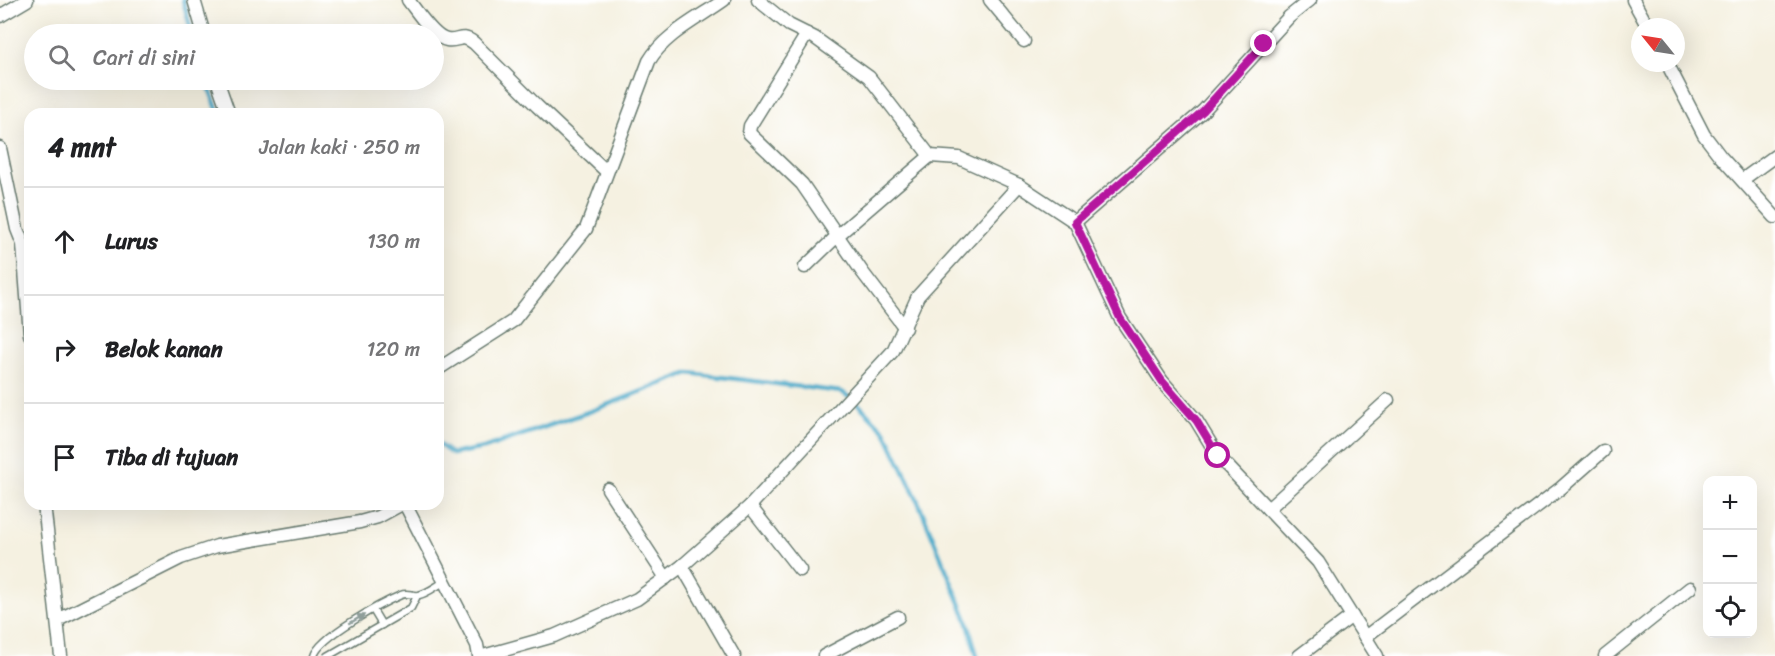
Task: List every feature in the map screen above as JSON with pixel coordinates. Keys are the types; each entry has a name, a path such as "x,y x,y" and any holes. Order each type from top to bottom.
{"street":[{"path":"0,16 27,0"},
{"path":"194,0 201,24"},
{"path":"408,0 428,24"},
{"path":"444,365 513,321 586,229 649,61 668,39 724,0"},
{"path":"758,0 789,25 807,34 869,77 930,156"},
{"path":"990,0 1024,41"},
{"path":"1075,222 1203,111 1288,17 1310,0"},
{"path":"1633,0 1643,18"},
{"path":"807,34 750,126 749,133 802,184 837,236 905,327"},
{"path":"444,38 448,40 461,37 474,43 606,171"},
{"path":"1672,72 1704,135 1775,218"},
{"path":"221,90 227,108"},
{"path":"0,148 17,229 24,240"},
{"path":"805,267 837,236 930,156 959,158 1019,185 1075,222 1120,318 1162,381 1196,420 1218,456 1318,562 1377,656"},
{"path":"1742,180 1775,156"},
{"path":"407,510 481,656 554,636 637,599 682,566 750,506 893,351 918,296 1019,185"},
{"path":"1268,509 1388,400"},
{"path":"1365,638 1561,488 1603,451"},
{"path":"608,489 666,578"},
{"path":"750,506 800,570"},
{"path":"45,510 61,656"},
{"path":"58,620 181,558 217,546 360,522 392,510"},
{"path":"682,566 734,656"},
{"path":"1605,656 1690,588"},
{"path":"1299,656 1352,616"},
{"path":"824,656 898,617"}],"lane":[{"path":"328,656 411,609 417,596 445,581"},
{"path":"314,656 315,650 327,639 373,610 404,593 417,596"},
{"path":"373,610 382,625"}],"waterway":[{"path":"183,0 189,24"},
{"path":"210,90 217,108"},
{"path":"444,448 452,454 484,448 591,411 689,373 842,392 857,403 885,431 917,499 967,620 977,656"}],"route":[{"path":"1218,456 1196,420 1162,381 1120,318 1075,222 1203,111 1264,44"}]}
